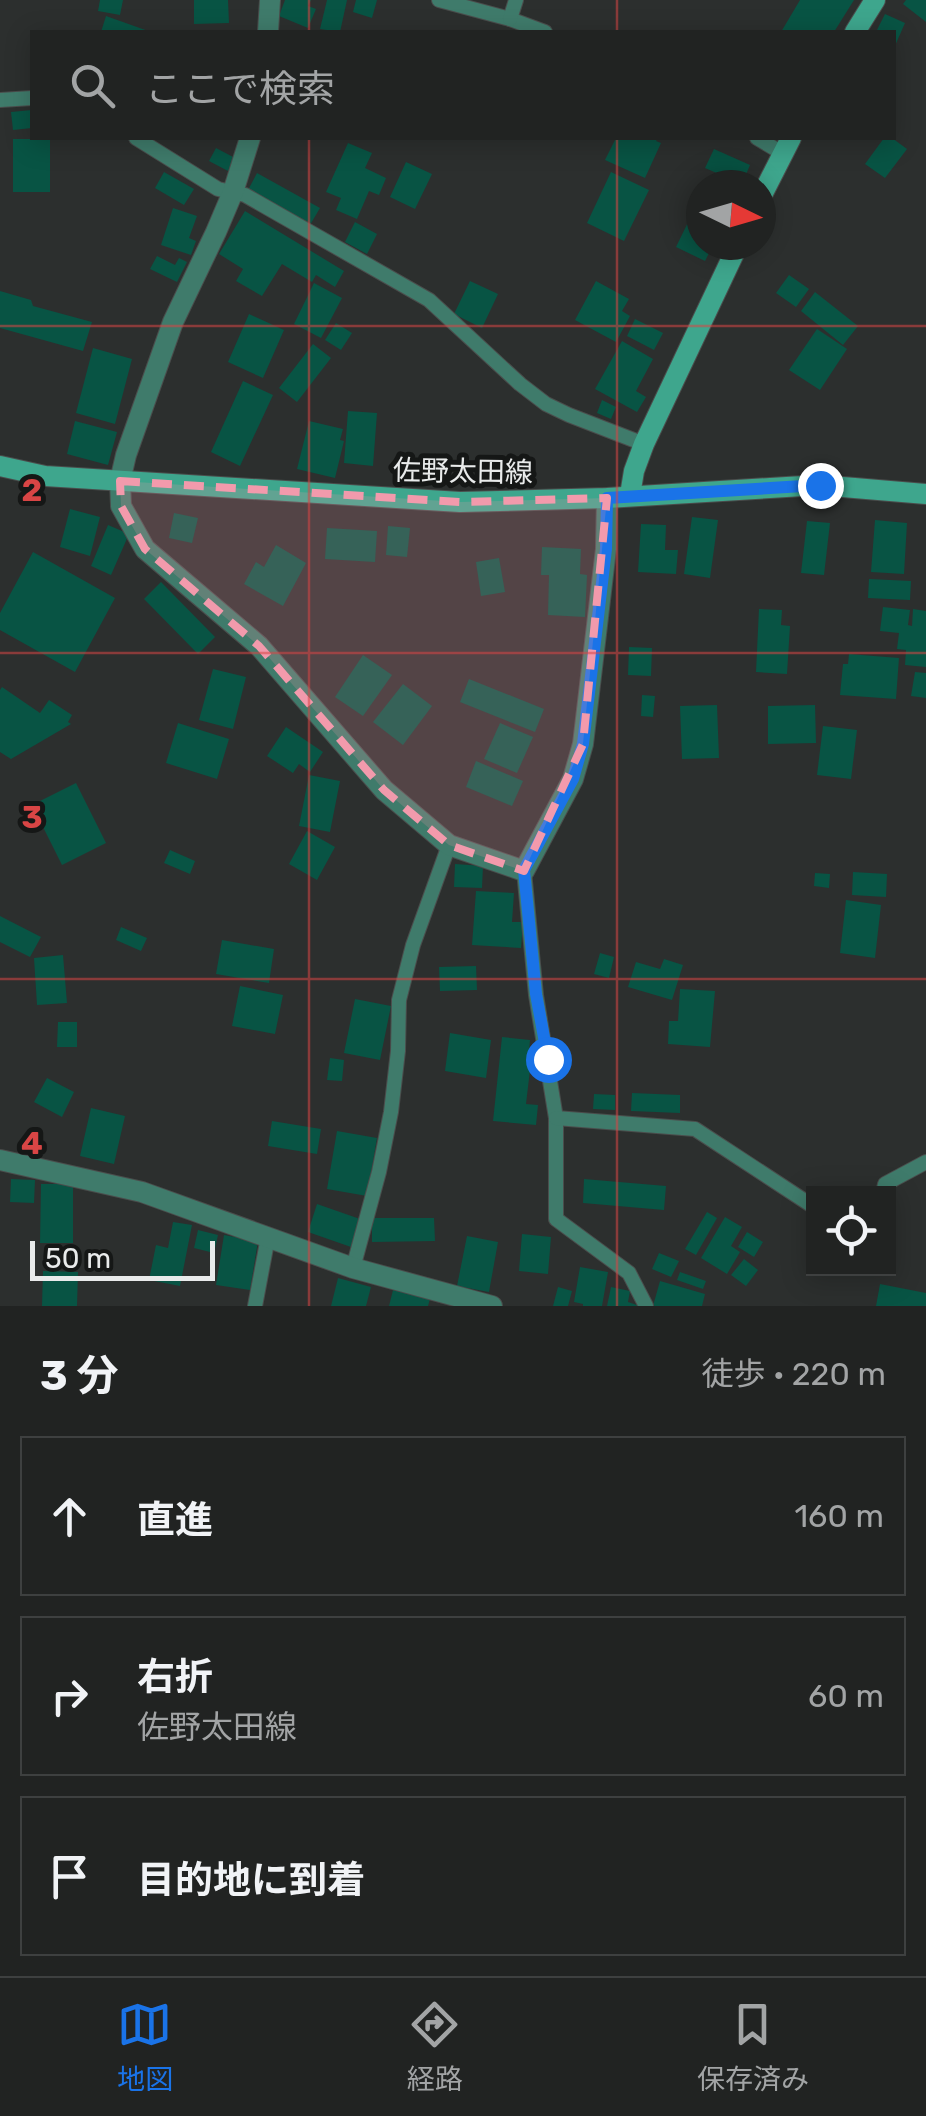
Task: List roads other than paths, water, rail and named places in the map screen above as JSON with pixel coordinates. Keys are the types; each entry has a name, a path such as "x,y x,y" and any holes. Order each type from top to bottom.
{"main road":[{"path":"856,30 875,0"},
{"path":"774,170 786,145"},
{"path":"630,495 644,444 731,260"},
{"name":"佐野太田線","path":"0,466 45,476 460,502 820,485 926,494"}],"street":[{"path":"268,30 270,0"},
{"path":"249,140 233,192 173,322 126,455 120,481 121,506 145,548 259,646 384,790 449,845 524,870 573,779 583,744 606,549 607,498"},
{"path":"0,1160 142,1192 353,1268 492,1306"}],"lane":[{"path":"439,0 540,30"},
{"path":"510,19 516,0"},
{"path":"0,100 30,98"},
{"path":"139,140 218,190 245,195 429,300 546,404 644,444"},
{"path":"353,1268 391,1112 399,1000 413,945 449,845"},
{"path":"524,870 536,994 556,1118 556,1219 629,1273 646,1306"},
{"path":"556,1118 695,1129 806,1203"},
{"path":"885,1186 926,1162"},
{"path":"255,1306 268,1237"}]}
